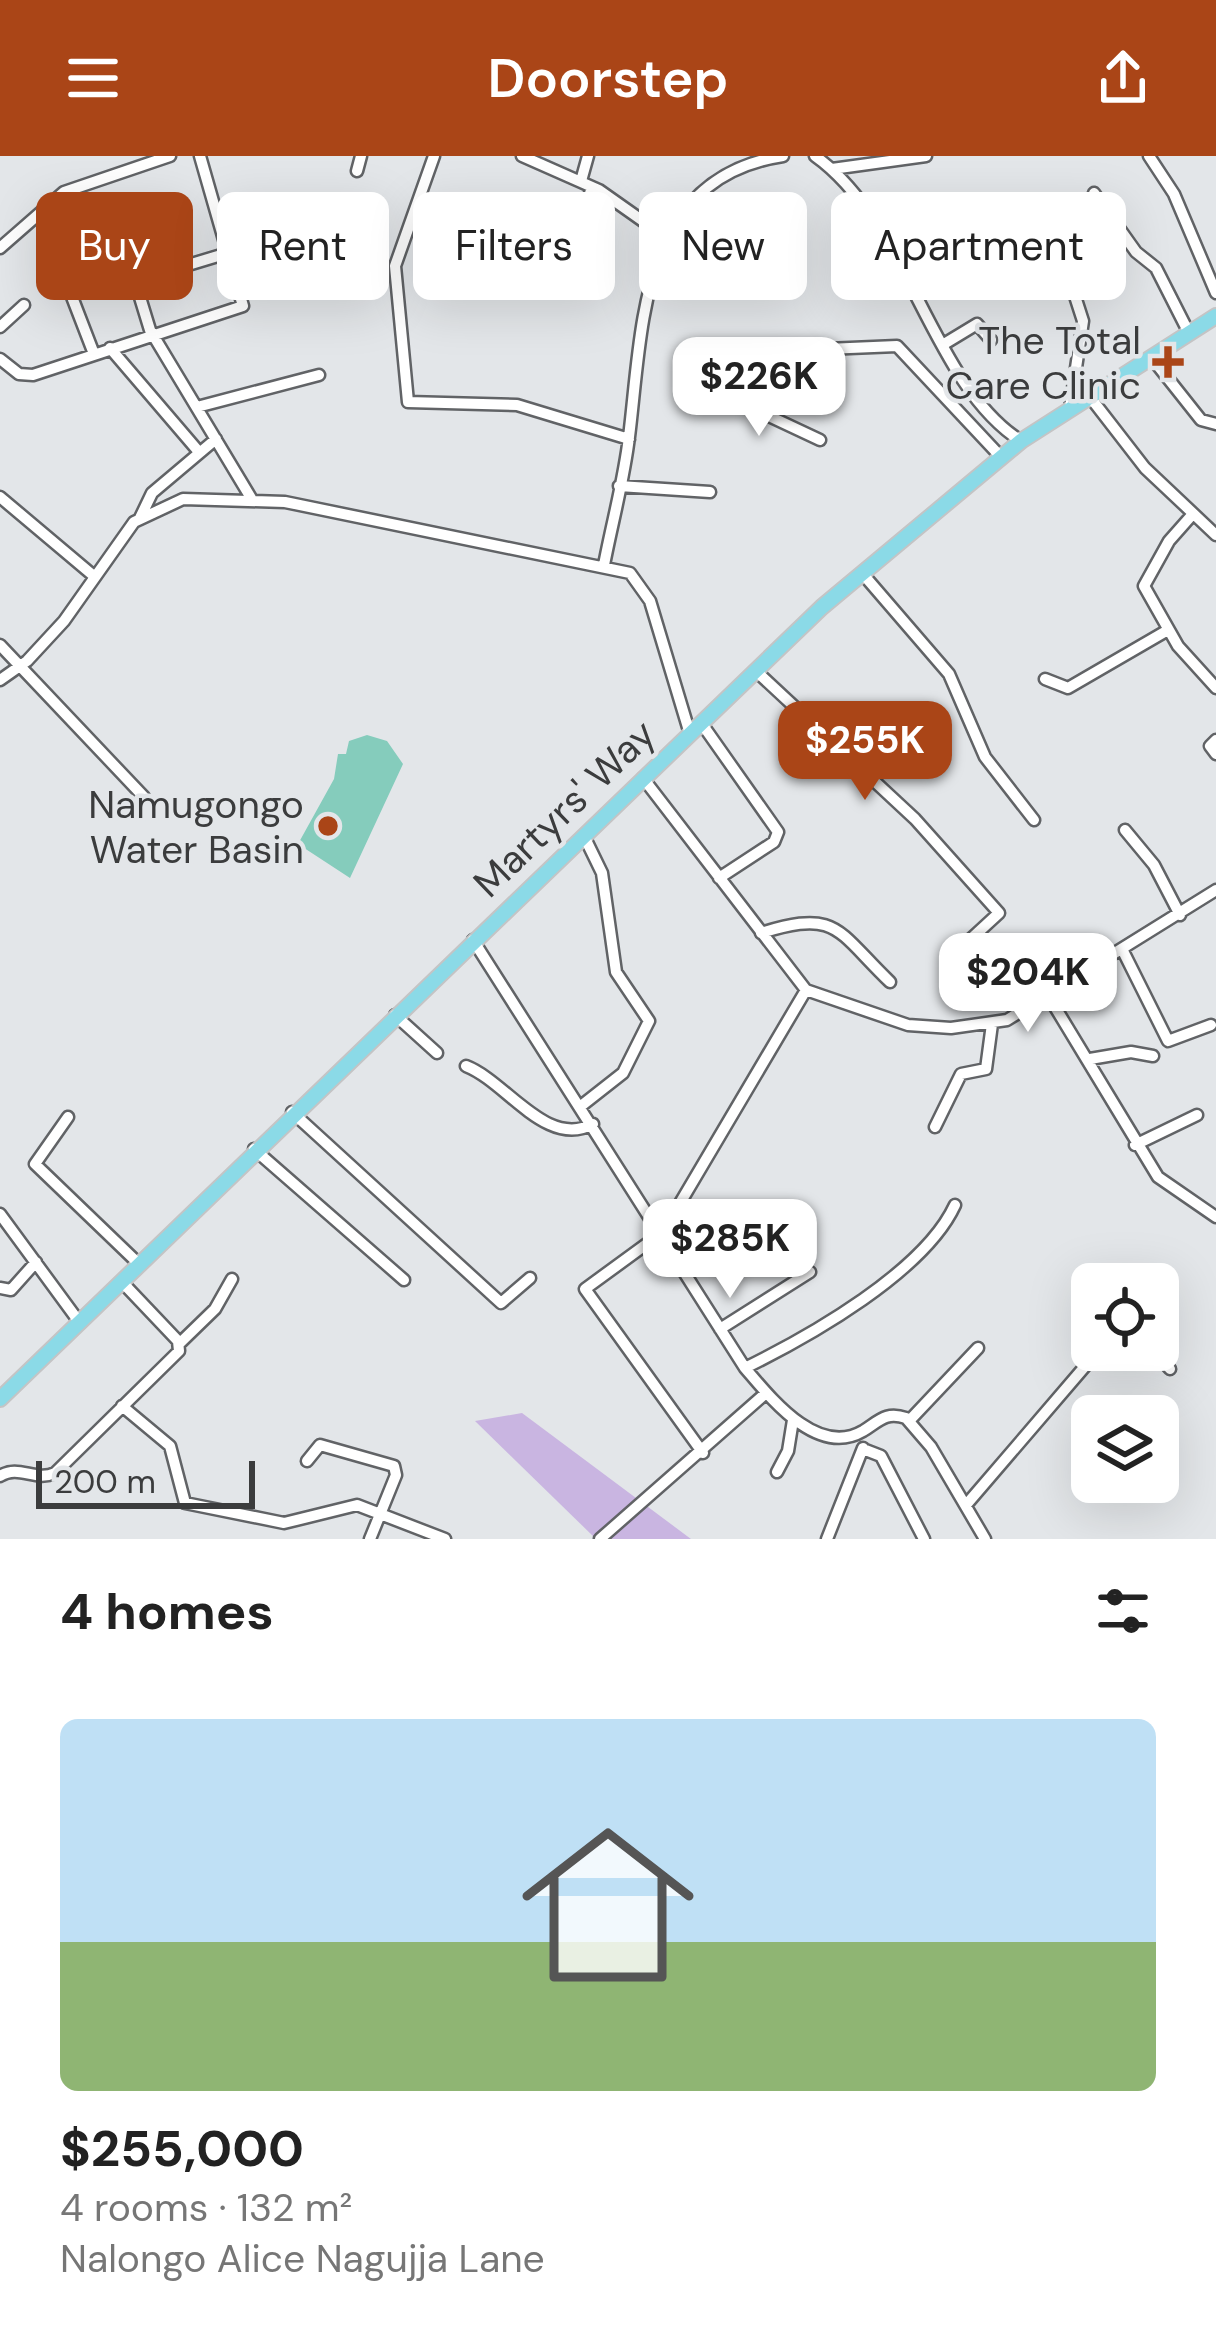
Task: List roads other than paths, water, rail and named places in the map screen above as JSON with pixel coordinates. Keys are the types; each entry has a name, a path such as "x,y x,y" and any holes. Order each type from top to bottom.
{"main road":[{"name":"Martyrs' Way","path":"0,1399 254,1148 862,573 1021,440 1216,316"}],"street":[{"path":"0,248 64,192 170,156"},
{"path":"200,156 217,209"},
{"path":"357,171 361,156"},
{"path":"434,156 394,266 408,402 518,405 629,439"},
{"path":"522,156 546,160 639,219"},
{"path":"584,192 588,156"},
{"path":"701,192 735,168 783,156"},
{"path":"814,156 863,200 944,344 993,419 1021,440"},
{"path":"832,169 926,156"},
{"path":"1149,156 1174,194 1216,293"},
{"path":"1126,238 1156,268 1189,333"},
{"path":"217,257 135,281 153,333 251,498"},
{"path":"73,300 94,354"},
{"path":"0,358 26,376 243,306 242,300"},
{"path":"604,565 629,439 636,356 651,300"},
{"path":"1070,408 1083,321 1076,300"},
{"path":"0,328 24,305"},
{"path":"944,344 977,324 992,340"},
{"path":"110,348 199,452"},
{"path":"755,352 901,348 1000,457"},
{"path":"788,351 788,388 768,393 772,419 820,440"},
{"path":"1151,357 1201,420 1216,424"},
{"path":"197,406 320,375"},
{"path":"1090,397 1137,458 1216,536"},
{"path":"0,680 22,666 64,621 140,518 147,499 216,439"},
{"path":"619,487 710,492"},
{"path":"0,497 95,577"},
{"path":"140,518 183,499 251,498 630,573 646,591 696,729 778,832 774,842 719,878"},
{"path":"1192,514 1144,583 1168,630 1216,688"},
{"path":"862,573 949,674 980,748 1034,820"},
{"path":"1045,679 1068,688 1168,630"},
{"path":"0,645 144,797"},
{"path":"756,671 915,819 998,913 948,960"},
{"path":"1216,740 1210,746 1216,754"},
{"path":"643,778 806,990 908,1024 992,1024 1049,997 1215,893"},
{"path":"1125,830 1154,865 1180,915"},
{"path":"581,1106 623,1073 649,1021 616,972 602,874 584,836"},
{"path":"761,933 816,919 890,982"},
{"path":"473,940 663,1232 745,1368 766,1393 793,1420 835,1436 859,1433 889,1415 909,1421 985,1539"},
{"path":"1123,951 1168,1041 1210,1025"},
{"path":"703,1453 584,1291 663,1232 806,990"},
{"path":"1049,997 1090,1059 1135,1145 1167,1186 1216,1217"},
{"path":"395,1015 436,1053"},
{"path":"935,1127 961,1074 986,1069 992,1024"},
{"path":"1090,1059 1131,1052 1153,1056"},
{"path":"466,1066 555,1127 577,1131 593,1124"},
{"path":"292,1112 501,1303 530,1278"},
{"path":"1135,1145 1197,1115"},
{"path":"68,1117 35,1162 140,1265"},
{"path":"254,1148 404,1280"},
{"path":"745,1368 848,1314 939,1231 955,1204"},
{"path":"0,1214 80,1323"},
{"path":"0,1288 11,1290 36,1262"},
{"path":"720,1329 810,1272"},
{"path":"179,1343 215,1309 232,1279"},
{"path":"0,1476 16,1470 46,1477 55,1473 179,1351 179,1343 122,1282"},
{"path":"909,1421 978,1348"},
{"path":"967,1505 1081,1371"},
{"path":"600,1539 766,1393"},
{"path":"122,1406 170,1446 185,1503 284,1523 303,1522 349,1504 445,1539"},
{"path":"777,1472 788,1451 793,1420"},
{"path":"827,1539 863,1449 859,1433"},
{"path":"307,1460 320,1445 391,1463 396,1475 370,1539"},
{"path":"863,1449 881,1456 923,1539"},
{"path":"303,1522 304,1539"}],"place":[{"name":"The Total Care Clinic","path":"1168,362"},
{"name":"Namugongo Water Basin","path":"328,826"}]}
